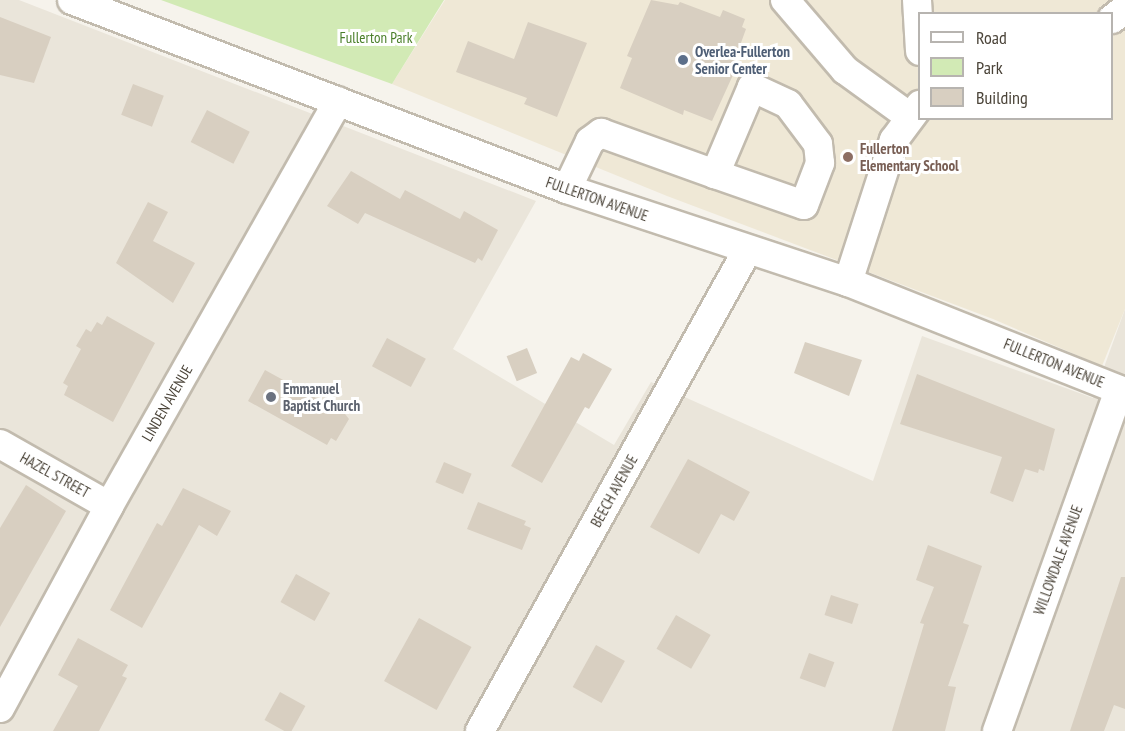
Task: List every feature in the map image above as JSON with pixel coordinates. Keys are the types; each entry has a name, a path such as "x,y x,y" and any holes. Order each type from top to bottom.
{"street":[{"name":"FULLERTON AVENUE","path":"72,0 567,189 747,251 848,282 1122,391"},
{"path":"785,0 845,70 915,111 894,140 848,282"},
{"path":"917,0 918,17"},
{"path":"1113,18 1125,9"},
{"name":"LINDEN AVENUE","path":"0,708 109,506 338,101"},
{"path":"567,189 590,141 601,133 715,174"},
{"name":"BEECH AVENUE","path":"480,731 747,251"},
{"name":"WILLOWDALE AVENUE","path":"998,731 1122,391"},
{"name":"HAZEL STREET","path":"0,444 109,506"}],"shaded area":[{"path":"0,0 19,0 536,201 453,349 614,445 651,382 873,481 922,336 1093,398 1125,309 1125,731 0,731"},
{"name":"Fullerton Elementary School","path":"445,0 1125,0 1125,309 1102,366 993,319 667,196 392,84"}],"green space":[{"name":"Fullerton Park","path":"161,0 444,0 392,84"}],"building":[{"name":"Overlea-Fullerton Senior Center","path":"651,0 678,5 680,2 720,17 723,10 745,19 742,27 746,29 734,62 738,64 712,121 684,110 683,115 620,88 632,58 627,56"},
{"path":"0,17 51,37 34,83 0,75"},
{"path":"528,22 587,43 557,117 524,104 527,98 456,72 468,41 514,59"},
{"path":"133,84 164,96 152,127 121,115"},
{"path":"207,110 250,132 233,164 191,142"},
{"path":"351,171 400,199 405,190 460,219 464,211 498,230 482,261 478,258 475,263 365,213 358,224 327,206"},
{"path":"148,202 168,212 153,241 195,263 173,303 116,263"},
{"path":"107,316 155,343 113,422 64,395 68,386 63,383 81,349 76,346 86,329 91,332 97,322 102,325"},
{"path":"387,338 426,359 411,387 372,366"},
{"path":"805,342 862,360 849,396 794,373"},
{"path":"527,348 537,373 517,381 507,356"},
{"path":"583,353 612,369 589,409 585,407 542,483 511,466 571,357 579,361"},
{"path":"265,370 345,414 349,419 336,441 331,438 327,445 248,401"},
{"path":"917,374 1055,429 1044,471 1039,469 1038,473 1025,469 1013,502 990,493 1002,457 900,424"},
{"path":"688,459 750,492 734,521 721,514 699,554 650,527"},
{"path":"444,462 472,474 463,494 435,482"},
{"path":"26,485 66,511 0,627 0,528"},
{"path":"183,488 231,511 217,536 199,525 142,628 110,610 157,523 162,526"},
{"path":"478,502 526,521 524,525 531,528 522,550 467,529"},
{"path":"928,545 982,566 963,623 969,625 948,686 956,687 945,731 892,731 924,624 920,623 934,587 916,580"},
{"path":"296,574 330,593 315,621 280,602"},
{"path":"1121,577 1125,577 1125,709 1114,705 1104,731 1070,731"},
{"path":"831,595 859,604 852,624 825,615"},
{"path":"676,615 711,635 691,669 656,649"},
{"path":"419,618 471,647 437,710 384,681"},
{"path":"78,638 128,665 122,676 127,678 99,731 53,731 78,686 58,675"},
{"path":"596,645 625,661 602,703 573,687"},
{"path":"809,653 834,662 825,688 800,678"},
{"path":"280,692 305,706 292,731 284,731 264,720"}],"place":[{"name":"Overlea-Fullerton Senior Center","path":"683,60"},
{"name":"Fullerton Elementary School","path":"848,157"},
{"name":"Emmanuel Baptist Church","path":"271,397"}]}
